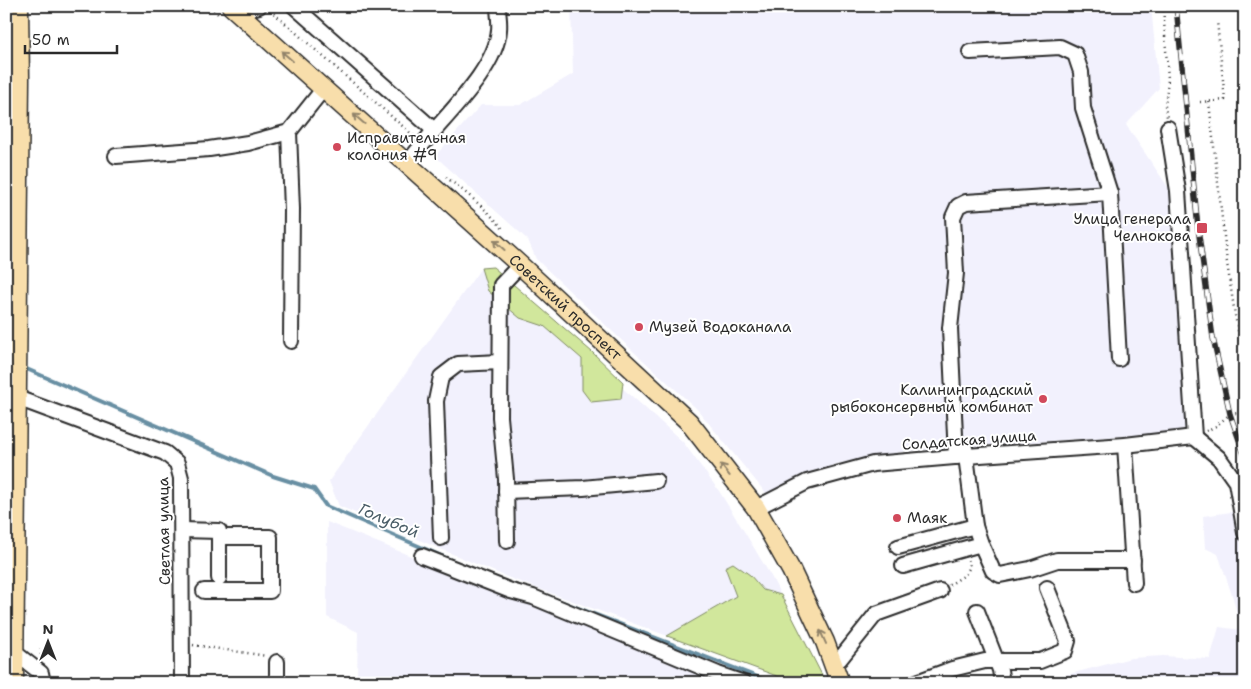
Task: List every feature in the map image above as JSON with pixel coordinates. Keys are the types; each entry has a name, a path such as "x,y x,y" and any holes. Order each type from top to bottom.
{"main road":[{"path":"14,683 11,530 17,398 17,353 12,272 13,24 19,6"},
{"name":"Советский проспект","path":"231,12 324,88 408,163 689,422 756,508 791,570 836,660 840,683"}],"street":[{"path":"231,12 259,6"},
{"path":"294,6 434,130"},
{"path":"408,163 434,130 471,89 493,53 499,31 498,6"},
{"path":"970,52 1060,47 1075,54 1081,72 1084,108 1110,194 1119,359"},
{"path":"116,156 209,149 248,143 289,132 324,88"},
{"path":"1168,128 1178,191 1194,437 1219,458 1236,482 1244,526"},
{"path":"289,132 293,218 291,341"},
{"path":"1110,194 966,202 958,206 953,217 956,273 950,328 961,456 975,526 993,571 1000,575 1030,569 1057,560 1133,560"},
{"path":"507,541 506,491 500,418 501,285 520,265"},
{"path":"440,538 436,401 441,377 458,364 500,362"},
{"name":"Светлая улица","path":"17,398 165,453 177,463 181,478 182,683"},
{"path":"961,456 962,430"},
{"name":"Солдатская улица","path":"756,508 807,482 873,464 1125,445 1194,437"},
{"path":"1125,445 1134,583"},
{"path":"506,491 583,488 656,481"},
{"path":"898,547 975,526"},
{"path":"182,530 219,530 219,578"},
{"path":"204,591 270,591 270,537 219,537"},
{"path":"903,566 981,544"},
{"path":"422,556 511,591 533,597 744,683"},
{"path":"914,683 952,669 985,661 1040,661 1065,651 1068,641 1047,588"},
{"path":"836,660 876,614 940,591"},
{"path":"977,611 996,661 1002,683"},
{"path":"14,652 41,673 43,683"},
{"path":"274,659 278,683"}],"path":[{"path":"210,6 231,12"},
{"path":"1163,6 1168,78 1165,106 1168,128"},
{"path":"1200,102 1224,100 1217,21"},
{"path":"1209,102 1229,272 1245,367"},
{"path":"1194,437 1216,426 1230,414 1245,412"},
{"path":"940,591 965,575 970,567 964,549"},
{"path":"203,646 274,659"}],"shaded area":[{"path":"571,6 1151,6 1159,88 1126,125 1176,199 1193,431 906,451 835,464 769,497 697,409 536,259 528,240 435,156 481,105 520,105 573,74"},
{"path":"481,268 683,442 719,491 772,578 826,683 796,683 507,577 339,506 329,481"},
{"path":"1245,510 1245,683 1044,683 1043,681 1131,658 1163,656 1210,659 1219,627 1241,630 1233,598 1218,554 1205,548 1203,516"},
{"path":"327,522 711,678 709,683 357,683 359,678 357,677 358,632 327,617"}],"green space":[{"path":"493,267 592,352 623,382 621,399 591,402 582,390 582,359 544,326 520,318 488,291 481,268"},
{"path":"733,563 750,575 763,590 781,595 826,683 796,683 667,636 736,596 725,567"}],"waterway":[{"name":"Голубой","path":"22,367 273,476 314,489 326,506 458,563"},
{"name":"Голубой","path":"555,599 773,683"}],"railway":[{"path":"1176,6 1198,228 1213,338 1230,414 1245,457"}],"place":[{"name":"Исправительная колония #9","path":"337,147"},
{"name":"Улица генерала Челнокова","path":"1202,228"},
{"name":"Музей Водоканала","path":"639,327"},
{"name":"Калининградский рыбоконсервный комбинат","path":"1043,399"},
{"name":"Маяк","path":"897,518"}]}
